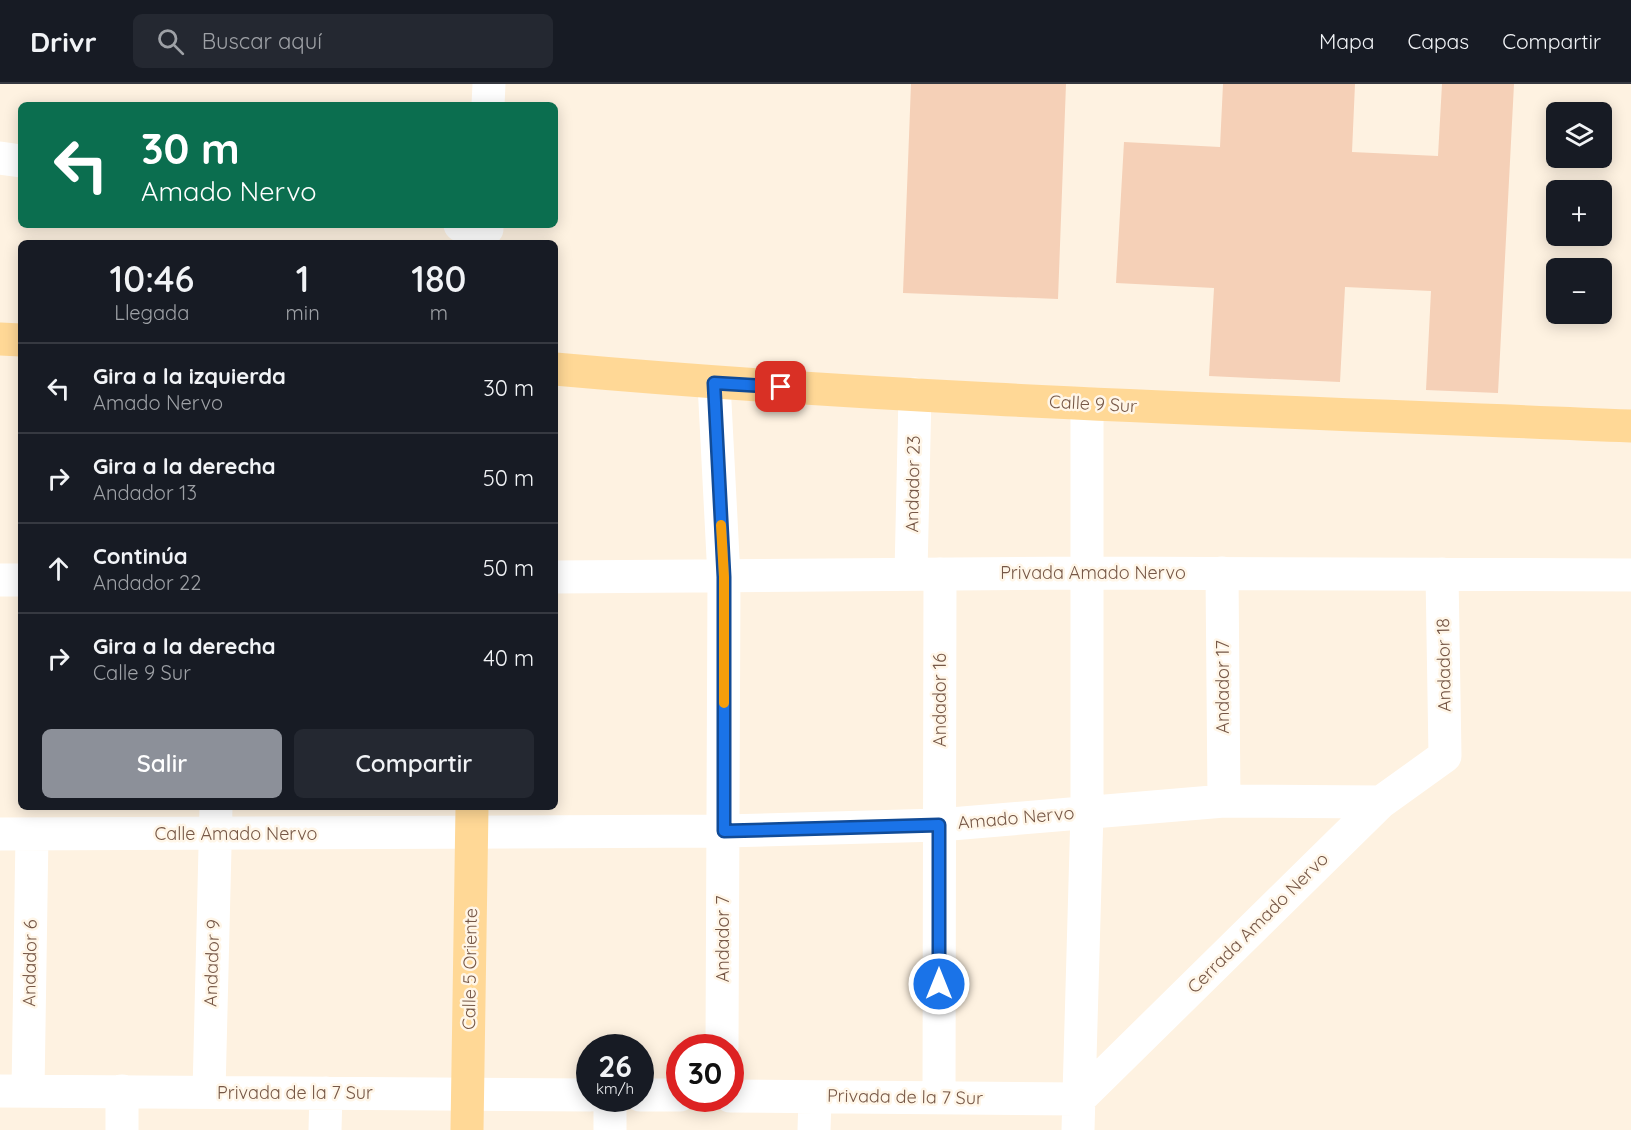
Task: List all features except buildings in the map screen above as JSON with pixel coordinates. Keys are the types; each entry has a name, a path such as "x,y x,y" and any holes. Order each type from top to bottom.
{"main road":[{"path":"0,339 18,340"},
{"name":"Calle 9 Sur","path":"558,369 714,383 1087,404 1631,426"},
{"name":"Calle 5 Oriente","path":"467,1130 472,820"}],"street":[{"path":"488,102 489,84"},
{"path":"0,158 18,161"},
{"name":"Andador 7","path":"714,383 724,577 722,1034"},
{"name":"Andador 23","path":"915,394 926,574"},
{"path":"1079,1115 1087,812 1087,404"},
{"name":"Privada Amado Nervo","path":"558,577 1088,573 1631,575"},
{"name":"Andador 17","path":"1222,573 1224,801"},
{"name":"Andador 16","path":"926,574 939,825 939,1098"},
{"name":"Andador 18","path":"1442,574 1445,756"},
{"path":"0,580 18,580"},
{"name":"Cerrada Amado Nervo","path":"1079,1115 1381,802 1445,756"},
{"name":"Amado Nervo","path":"472,820 724,831 939,825 1224,801 1381,802"},
{"name":"Calle Amado Nervo","path":"0,834 32,834 216,820 472,820"},
{"name":"Andador 9","path":"209,1092 216,820"},
{"name":"Andador 6","path":"14,1091 32,834"},
{"name":"Privada de la 7 Sur","path":"14,1091 576,1095"},
{"path":"122,1091 122,1130"},
{"path":"325,1130 326,1093"},
{"name":"Privada de la 7 Sur","path":"744,1096 939,1098 1079,1115"},
{"path":"814,1130 815,1096"},
{"path":"610,1112 610,1130"}],"slow traffic":[{"path":"721,525 724,577 724,703"}],"route":[{"path":"781,387 714,383 724,577 724,831 939,825 939,984"}]}
